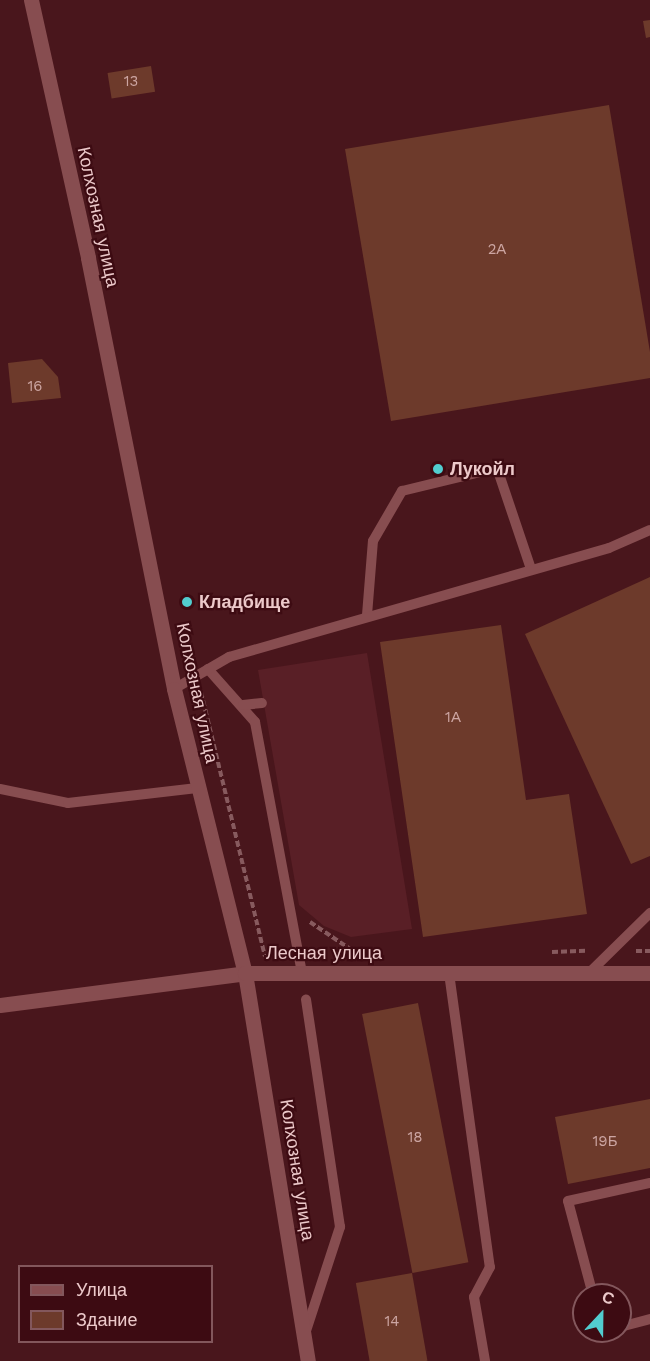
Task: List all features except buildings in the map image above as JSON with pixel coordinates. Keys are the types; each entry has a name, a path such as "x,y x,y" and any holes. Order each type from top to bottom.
{"street":[{"name":"Колхозная улица","path":"31,0 88,258 174,689 245,973 308,1361"},
{"name":"Лесная улица","path":"0,1005 245,973 650,974"}],"lane":[{"path":"367,615 373,541 402,491 496,468 531,569"},
{"path":"174,689 229,657 367,615 609,548 650,530"},
{"path":"208,669 243,705 255,722 268,765 292,891 303,973"},
{"path":"243,705 262,703"},
{"path":"0,789 68,803 198,788"},
{"path":"589,973 650,913"},
{"path":"449,973 490,1267 474,1297 485,1361"},
{"path":"304,1337 340,1227 306,1000"},
{"path":"590,1283 568,1200 650,1183"},
{"path":"632,1324 650,1319"}],"path":[{"path":"197,675 265,956"},
{"path":"293,910 356,954"}],"shaded area":[{"path":"367,653 412,929 351,937 324,926 299,905 258,670"}],"place":[{"name":"Лукойл","path":"438,469"},
{"name":"Кладбище","path":"187,602"}]}
